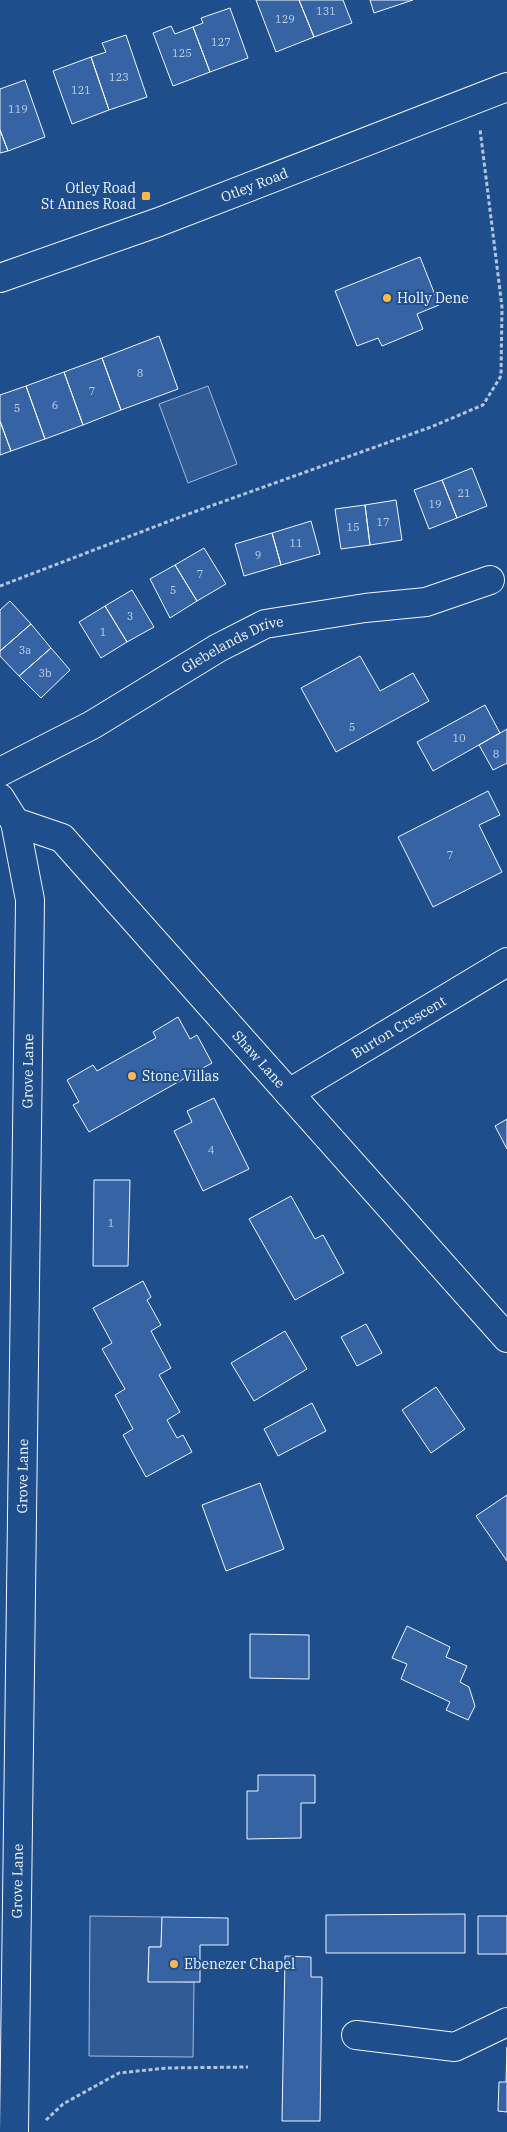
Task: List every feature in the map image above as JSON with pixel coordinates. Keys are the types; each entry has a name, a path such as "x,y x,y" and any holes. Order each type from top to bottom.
{"main road":[{"name":"Otley Road","path":"0,278 159,222 507,87"},
{"name":"Glebelands Drive","path":"0,772 92,725 218,648 265,624 366,608 426,602 490,580"},
{"path":"0,798 14,822"},
{"name":"Shaw Lane","path":"14,822 62,838 507,1338"},
{"name":"Grove Lane","path":"14,822 30,900 14,2132"},
{"name":"Burton Crescent","path":"289,1093 507,962"},
{"path":"356,2035 455,2046 507,2022"}],"path":[{"path":"0,586 431,427 484,405 501,376 502,307 476,99"},
{"path":"44,2121 63,2104 119,2073 167,2068 248,2067"}],"shaded area":[{"path":"208,386 237,464 188,483 159,404"},
{"path":"90,1916 162,1917 161,1947 149,1947 148,1981 194,1982 193,2057 89,2056"}],"building":[{"path":"256,0 299,0 314,37 276,52"},
{"path":"299,0 343,0 352,23 314,37"},
{"path":"370,0 413,0 374,13"},
{"path":"230,8 248,58 210,72 193,27 203,23 201,18"},
{"path":"171,26 175,34 193,27 210,72 173,86 153,33"},
{"path":"126,35 147,97 109,110 91,57 106,52 102,43"},
{"path":"91,57 109,110 72,124 53,71"},
{"path":"25,80 45,137 8,151 0,130 0,89"},
{"path":"0,130 8,151 0,153"},
{"name":"Holly Dene","path":"420,257 439,305 417,314 423,329 382,346 378,338 357,346 335,291"},
{"path":"159,336 178,389 121,410 102,358"},
{"path":"102,358 121,410 83,425 64,372"},
{"path":"64,372 83,425 45,439 26,386"},
{"path":"26,386 45,439 11,451 0,421 0,395"},
{"path":"0,421 11,451 0,455"},
{"path":"472,468 487,506 457,518 442,480"},
{"path":"442,480 457,518 429,529 414,490"},
{"path":"396,500 402,540 370,545 365,505"},
{"path":"365,505 370,545 341,549 335,509"},
{"path":"311,521 320,554 281,565 272,533"},
{"path":"272,533 281,565 244,576 235,544"},
{"path":"204,548 226,584 197,601 175,565"},
{"path":"175,565 197,601 170,618 150,579"},
{"path":"132,590 154,627 127,642 105,606"},
{"path":"10,601 31,624 0,651 0,610"},
{"path":"105,606 127,642 101,658 79,622"},
{"path":"31,624 51,648 19,676 0,656 0,651"},
{"path":"51,648 70,670 41,698 19,676"},
{"path":"360,656 380,691 413,673 429,701 336,752 301,688"},
{"path":"485,705 500,733 433,771 417,742"},
{"path":"507,729 507,763 493,770 479,745"},
{"path":"488,791 500,815 479,825 502,872 433,907 398,837"},
{"name":"Stone Villas","path":"178,1017 190,1039 197,1035 212,1063 89,1132 73,1105 79,1102 67,1080 93,1065 97,1071 156,1038 153,1032"},
{"path":"214,1098 249,1169 203,1191 174,1131 192,1122 187,1111"},
{"path":"507,1119 507,1149 495,1126"},
{"path":"94,1180 130,1180 128,1266 93,1266"},
{"path":"291,1196 315,1239 323,1235 344,1273 295,1300 249,1219"},
{"path":"143,1281 151,1297 147,1300 161,1325 151,1331 171,1368 159,1375 180,1412 167,1420 177,1438 183,1435 192,1452 146,1477 123,1435 133,1429 115,1395 125,1389 102,1349 112,1343 93,1308"},
{"path":"366,1324 382,1353 357,1366 341,1337"},
{"path":"285,1331 307,1369 254,1401 231,1363"},
{"path":"436,1387 465,1429 431,1453 402,1410"},
{"path":"312,1403 326,1431 278,1456 264,1429"},
{"path":"260,1483 284,1549 226,1571 202,1505"},
{"path":"507,1495 507,1561 476,1516"},
{"path":"407,1626 450,1647 446,1657 467,1666 460,1682 469,1687 475,1706 468,1720 446,1710 450,1702 401,1679 407,1664 392,1658"},
{"path":"250,1634 309,1635 309,1679 250,1678"},
{"path":"258,1775 315,1775 315,1803 301,1803 301,1838 247,1839 247,1791 258,1791"},
{"path":"465,1914 465,1953 326,1953 326,1915"},
{"path":"478,1916 507,1916 507,1954 478,1954"},
{"name":"Ebenezer Chapel","path":"162,1917 228,1918 228,1945 200,1945 200,1982 148,1982 149,1947 161,1947"},
{"path":"285,1956 311,1957 311,1977 322,1977 320,2121 282,2121"},
{"path":"507,2047 507,2112 498,2111 499,2082 506,2082"}],"place":[{"name":"Otley Road St Annes Road","path":"146,196"},
{"name":"Holly Dene","path":"387,298"},
{"name":"Stone Villas","path":"132,1076"},
{"name":"Ebenezer Chapel","path":"174,1964"}]}
